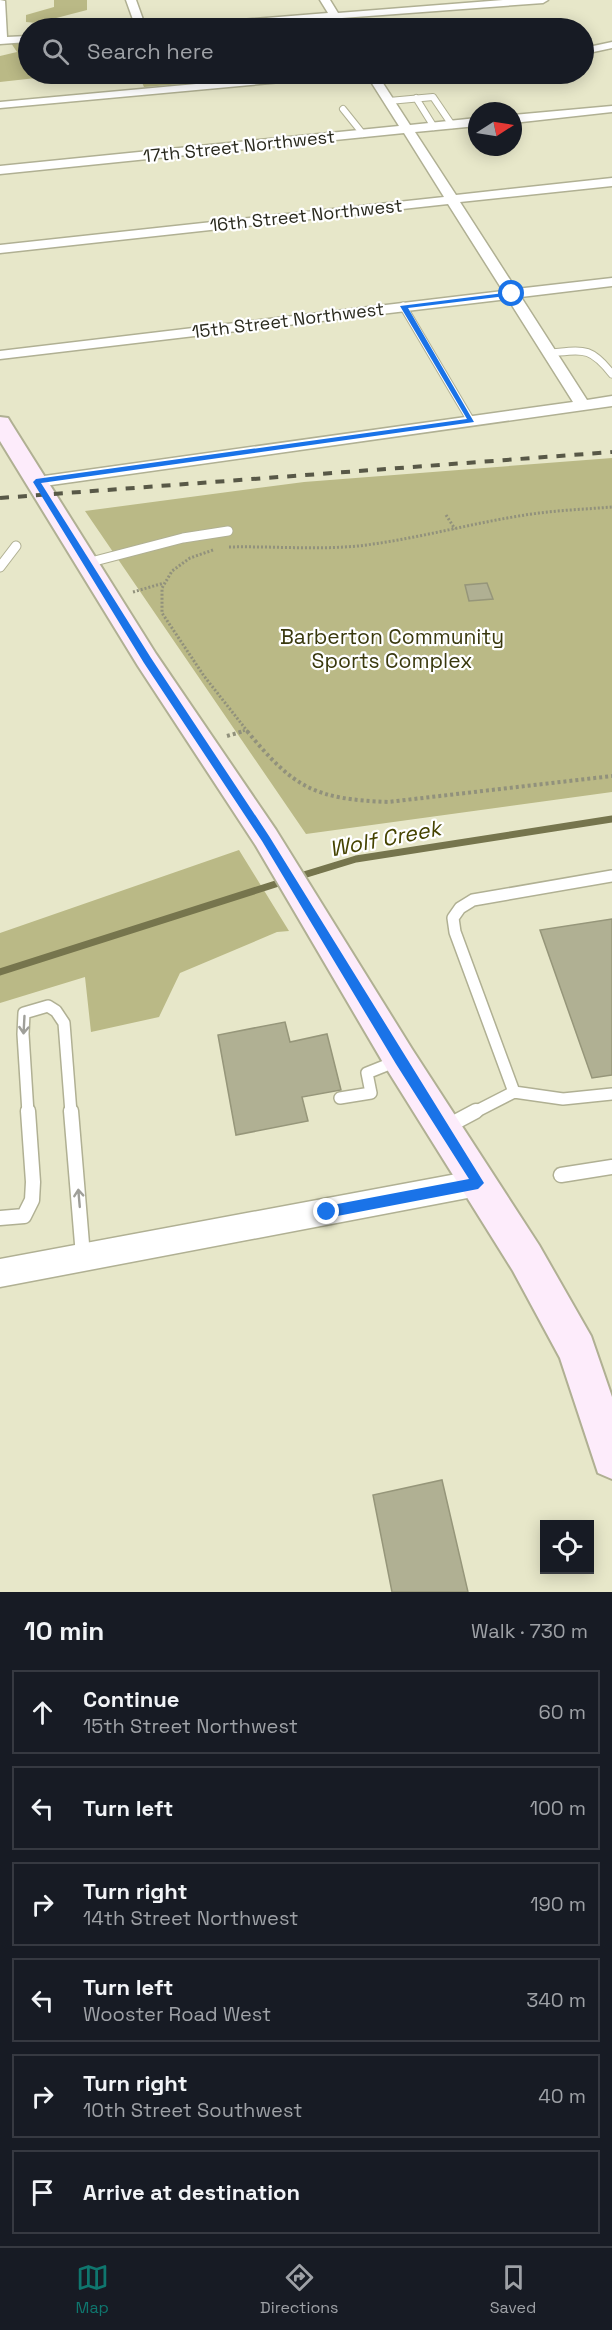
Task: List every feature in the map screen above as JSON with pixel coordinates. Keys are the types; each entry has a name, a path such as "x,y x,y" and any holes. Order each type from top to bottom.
{"main road":[{"path":"0,423 147,660 266,838 565,1326 577,1350 612,1459"}],"street":[{"path":"131,0 137,18"},
{"path":"325,0 337,18 482,3 543,0"},
{"path":"0,1 1,41 18,40"},
{"path":"594,49 612,45"},
{"path":"0,105 228,84"},
{"path":"379,84 582,405"},
{"path":"522,118 612,109"},
{"name":"17th Street Northwest","path":"0,170 468,123"},
{"name":"16th Street Northwest","path":"0,249 612,182"},
{"name":"15th Street Northwest","path":"0,355 612,282"},
{"path":"36,482 612,401"},
{"path":"0,1273 478,1183"}],"lane":[{"path":"389,100 433,97 452,125"},
{"path":"416,98 434,127"},
{"path":"343,109 363,134"},
{"path":"403,306 471,421"},
{"path":"550,353 590,350 597,354 612,374"},
{"path":"87,562 183,538 228,531"},
{"path":"0,567 16,546"},
{"path":"514,1092 455,932 453,918 460,908 473,900 612,876"},
{"path":"0,1218 24,1216 32,1200 33,1182 23,1034 24,1013 48,1006 56,1011 64,1023 83,1257"},
{"path":"340,1098 371,1093 367,1072 400,1060"},
{"path":"444,1129 514,1092 547,1100 580,1100 611,1096"},
{"path":"561,1175 612,1167"}],"path":[{"path":"225,548 265,546 315,549 357,546 538,513 612,507"},
{"path":"446,515 455,529"},
{"path":"216,549 192,555 177,565 164,583 159,601 162,613 197,668 246,730 281,772 301,785 324,795 356,801 388,802 612,776"},
{"path":"133,592 164,583"},
{"path":"227,736 246,730"}],"green space":[{"path":"54,0 87,0 87,10 56,18 26,18 26,15 54,7"},
{"path":"11,43 18,43 18,80 0,82 0,56 17,52"},
{"path":"143,84 181,84 144,87"},
{"name":"Barberton Community Sports Complex","path":"612,458 612,792 306,834 85,511 304,482"},
{"path":"239,850 289,931 277,932 180,973 159,1017 91,1032 85,977 0,1003 0,933"}],"building":[{"path":"487,583 493,599 469,601 465,585"},
{"path":"612,919 612,1075 592,1078 540,930"},
{"path":"285,1022 290,1042 327,1034 341,1090 302,1097 308,1121 236,1135 218,1035"},
{"path":"442,1480 468,1592 392,1592 373,1495"}],"waterway":[{"name":"Wolf Creek","path":"297,877 356,859 612,819"},
{"name":"Wolf Creek","path":"0,972 285,881"}],"railway":[{"path":"0,498 612,452"}],"route":[{"path":"327,1212 478,1183 400,1060 266,838 147,660 36,482 471,421 403,306 512,294"}]}
